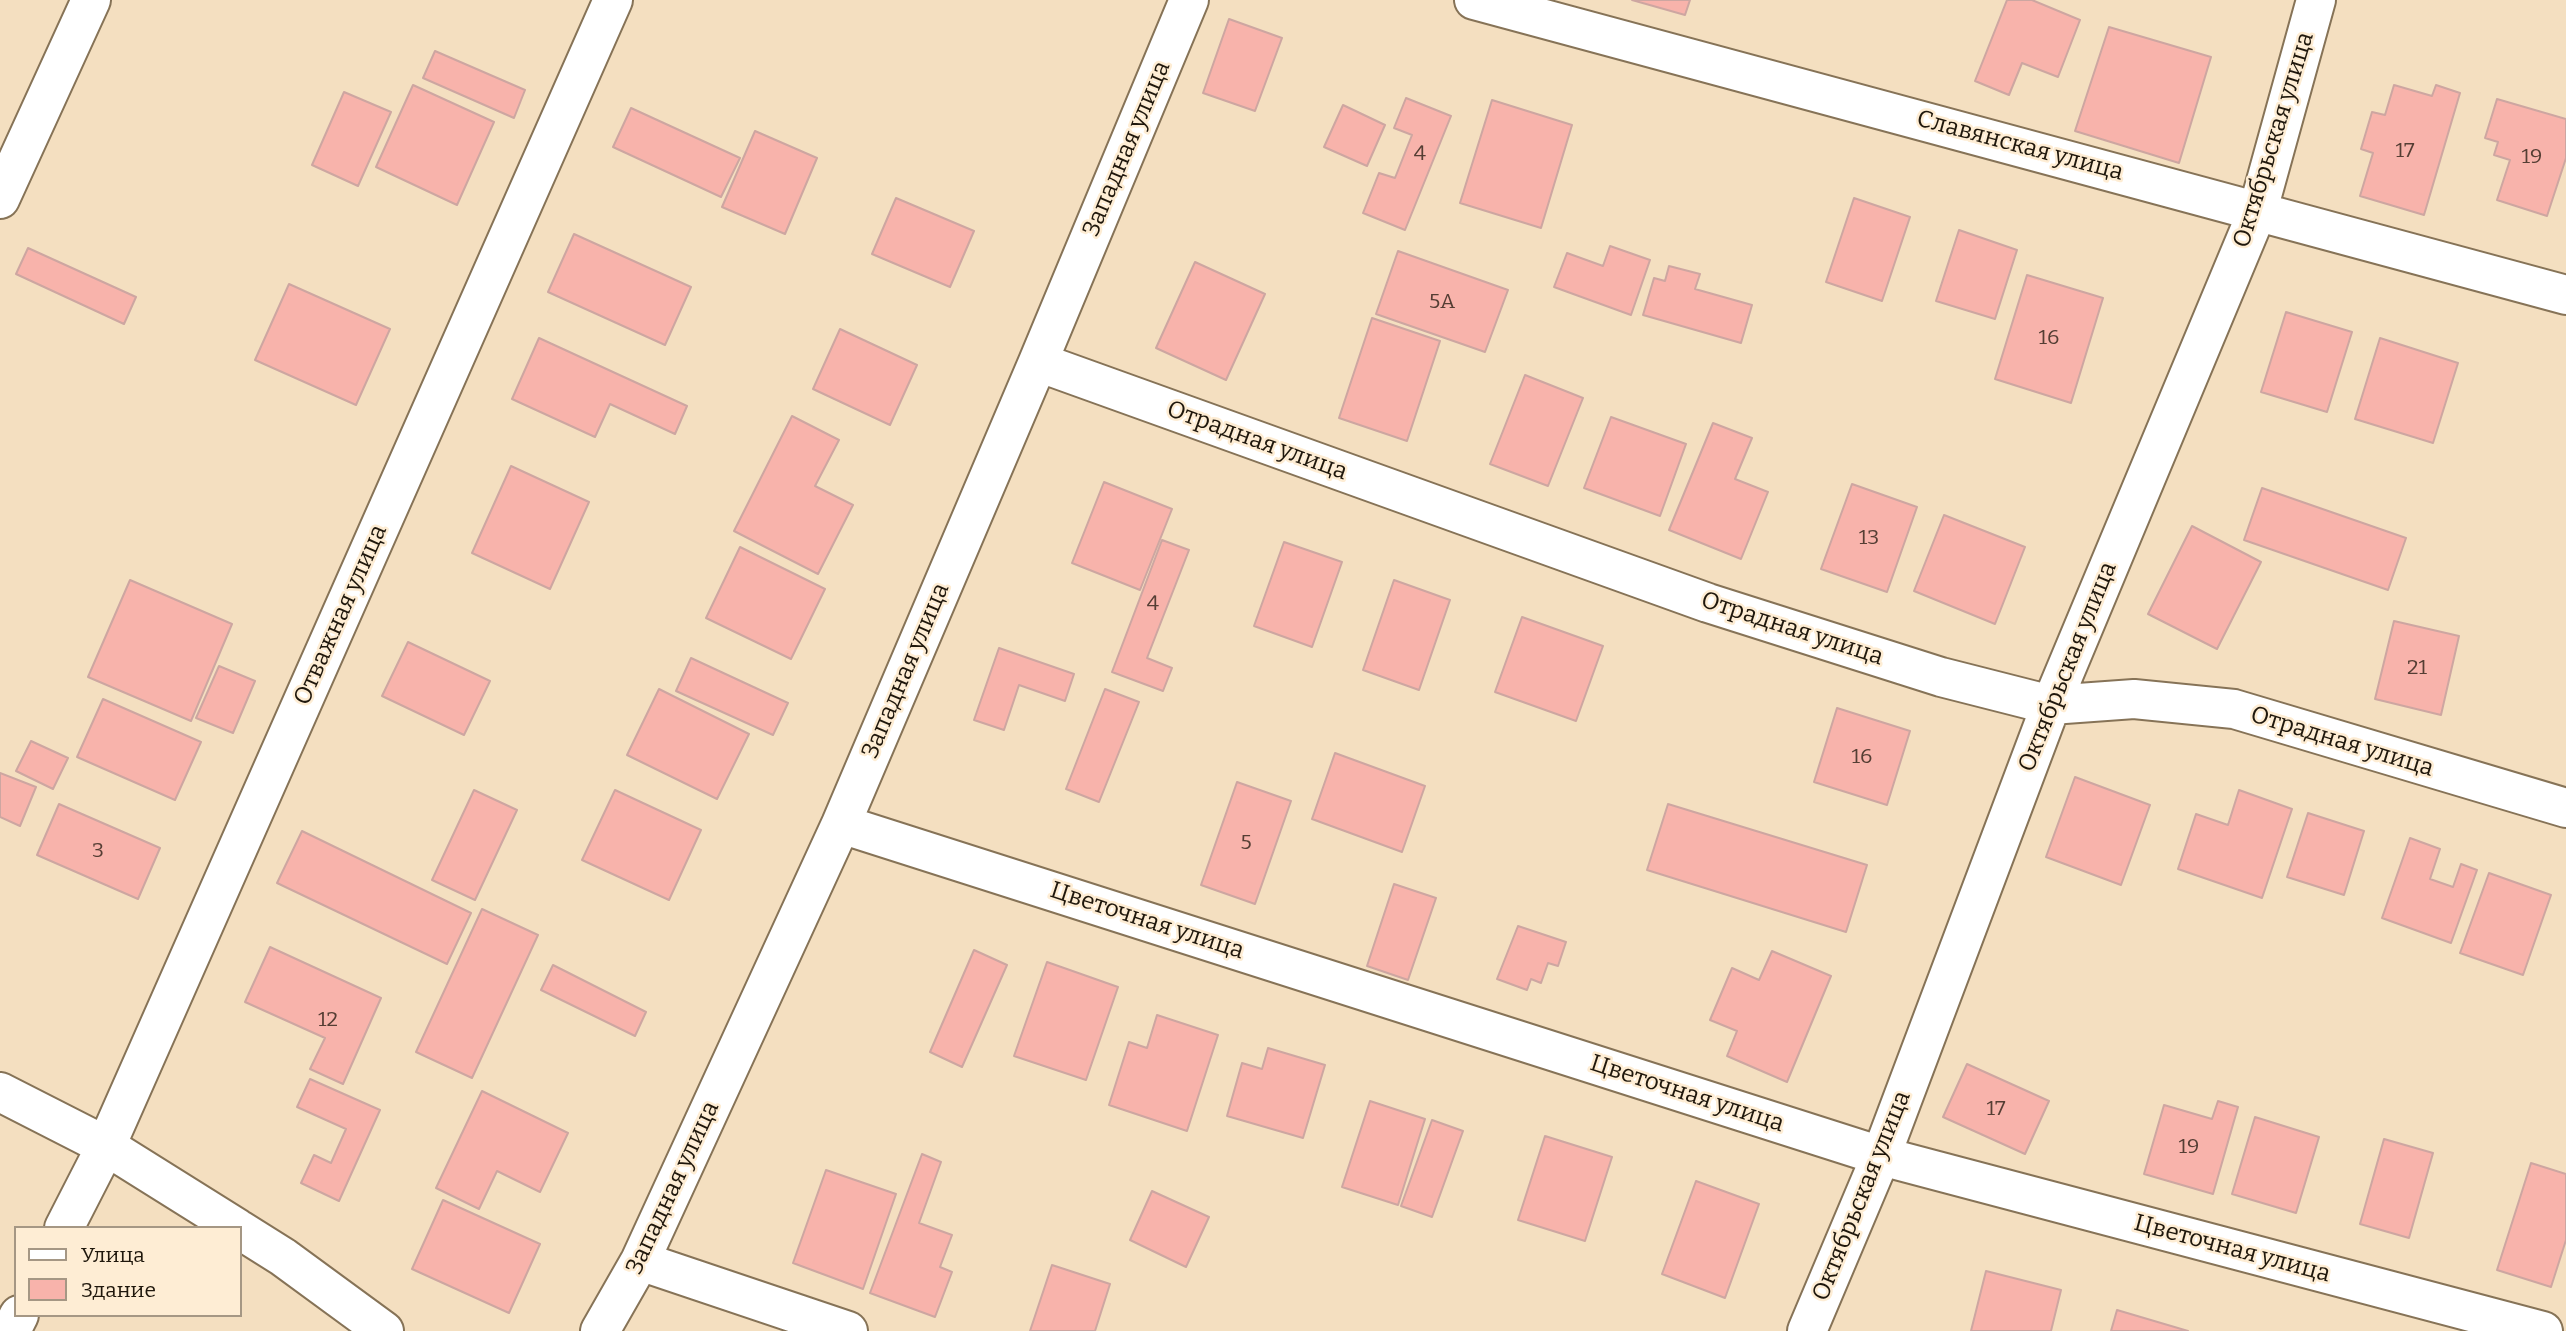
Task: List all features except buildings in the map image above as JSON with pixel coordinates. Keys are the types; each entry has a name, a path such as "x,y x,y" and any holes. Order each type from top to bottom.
{"street":[{"path":"0,199 91,0"},
{"name":"Отважная улица","path":"65,1226 106,1146 613,0"},
{"name":"Западная улица","path":"600,1331 640,1261 841,824 1189,0"},
{"name":"Славянская улица","path":"1474,0 2566,295"},
{"name":"Октябрьская улица","path":"1807,1331 1881,1156 2051,705 2258,210 2316,0"},
{"name":"Отрадная улица","path":"1038,362 1708,603 1941,677 2051,705 2134,699 2234,709 2566,808"},
{"name":"Цветочная улица","path":"841,824 1881,1156 2543,1331"},
{"path":"0,1092 106,1146 233,1226"},
{"path":"242,1231 283,1257 384,1331"},
{"path":"640,1261 848,1331"}]}
